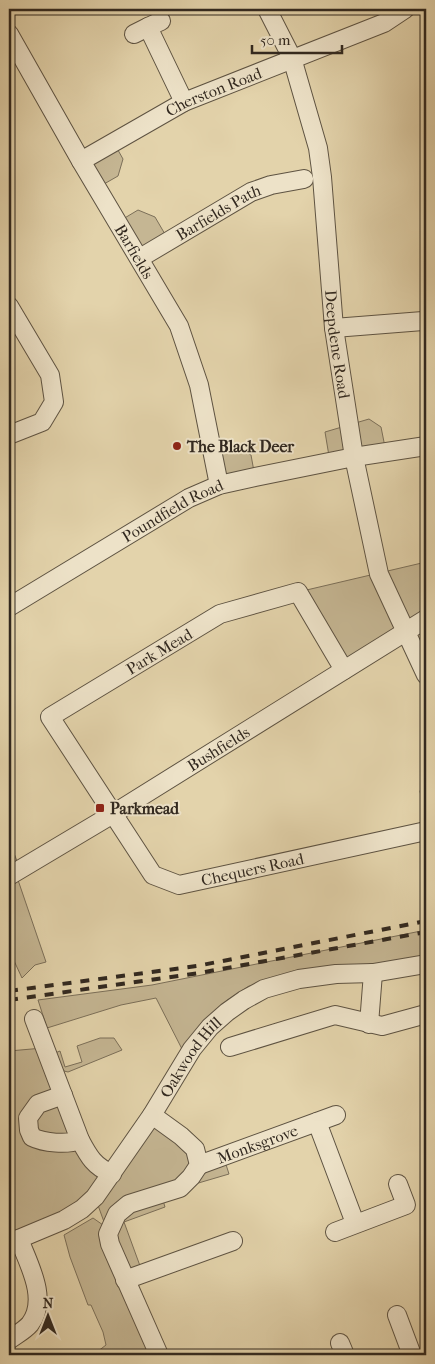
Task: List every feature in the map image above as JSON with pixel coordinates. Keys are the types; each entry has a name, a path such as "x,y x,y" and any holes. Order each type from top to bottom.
{"street":[{"name":"Deepdene Road","path":"267,9 292,58 318,148 322,176 334,328 354,457 379,574 426,675"},
{"name":"Cherston Road","path":"82,161 184,102 384,23 405,9"},
{"path":"148,27 184,102"},
{"name":"Barfields","path":"9,34 179,326 199,385 219,485"},
{"name":"Barfields Path","path":"140,258 251,192 271,185 304,179"},
{"path":"9,306 50,375 54,402 42,422 9,435"},
{"path":"334,328 423,321 426,319"},
{"name":"Poundfield Road","path":"9,607 189,498 219,485 354,457 426,446"},
{"name":"Park Mead","path":"113,814 50,717 220,614 298,592 344,670"},
{"name":"Bushfields","path":"9,876 113,814 426,619"},
{"name":"Chequers Road","path":"113,814 153,875 179,884 426,831"},
{"name":"Oakwood Hill","path":"14,1241 64,1220 82,1209 100,1191 152,1115 192,1049 210,1027 244,1000 264,989 299,979 336,974 373,973 426,964"},
{"path":"370,1024 373,973"},
{"path":"230,1047 335,1015 382,1026 426,1014"},
{"path":"34,1019 80,1140 90,1159 103,1170 112,1174"},
{"path":"63,1095 38,1104 28,1118 29,1130 32,1137 38,1140 69,1142 80,1140"},
{"path":"152,1115 181,1136 195,1149 199,1164 191,1177 180,1188 129,1204 117,1214 108,1234 110,1244 159,1355"},
{"name":"Monksgrove","path":"199,1164 336,1115"},
{"name":"Monksgrove","path":"317,1122 356,1223"},
{"path":"334,1232 406,1205 398,1184"},
{"path":"9,1340 29,1326 36,1315 38,1306 36,1285 14,1241"},
{"path":"126,1280 233,1241"},
{"path":"397,1316 412,1355"}],"shaded area":[{"path":"114,143 123,159 118,176 97,188 81,161"},
{"path":"138,210 155,217 169,241 140,258 118,222"},
{"path":"369,419 381,427 386,452 330,462 325,432"},
{"path":"234,445 251,455 255,477 219,485 211,450"},
{"path":"426,562 426,619 344,670 298,592"},
{"path":"426,782 426,824 420,791"},
{"path":"9,840 20,869 9,876"},
{"path":"18,880 46,962 35,965 22,978 9,950 9,886"},
{"path":"426,930 426,964 264,989 249,986 226,1001 206,1020 183,1051 156,998 121,1005 47,1028 38,1000 152,985"},
{"path":"100,1038 114,1038 122,1050 68,1072 64,1071 55,1053 60,1051 65,1067 82,1062 77,1046"},
{"path":"43,1048 60,1094 37,1102 27,1131 68,1144 102,1172 81,1208 9,1241 9,1051"},
{"path":"63,1095 80,1140 38,1140 33,1110"},
{"path":"152,1115 199,1164 223,1155 229,1174 161,1194 165,1207 124,1222 143,1274 125,1280 95,1197"},
{"path":"93,1218 103,1225 157,1355 93,1355 106,1345 103,1332 91,1305 88,1305 64,1235"}],"railway":[{"path":"9,991 197,966 426,921"},
{"path":"9,1000 199,973 426,932"}],"place":[{"name":"The Black Deer","path":"177,446"},
{"name":"Parkmead","path":"100,808"}]}
